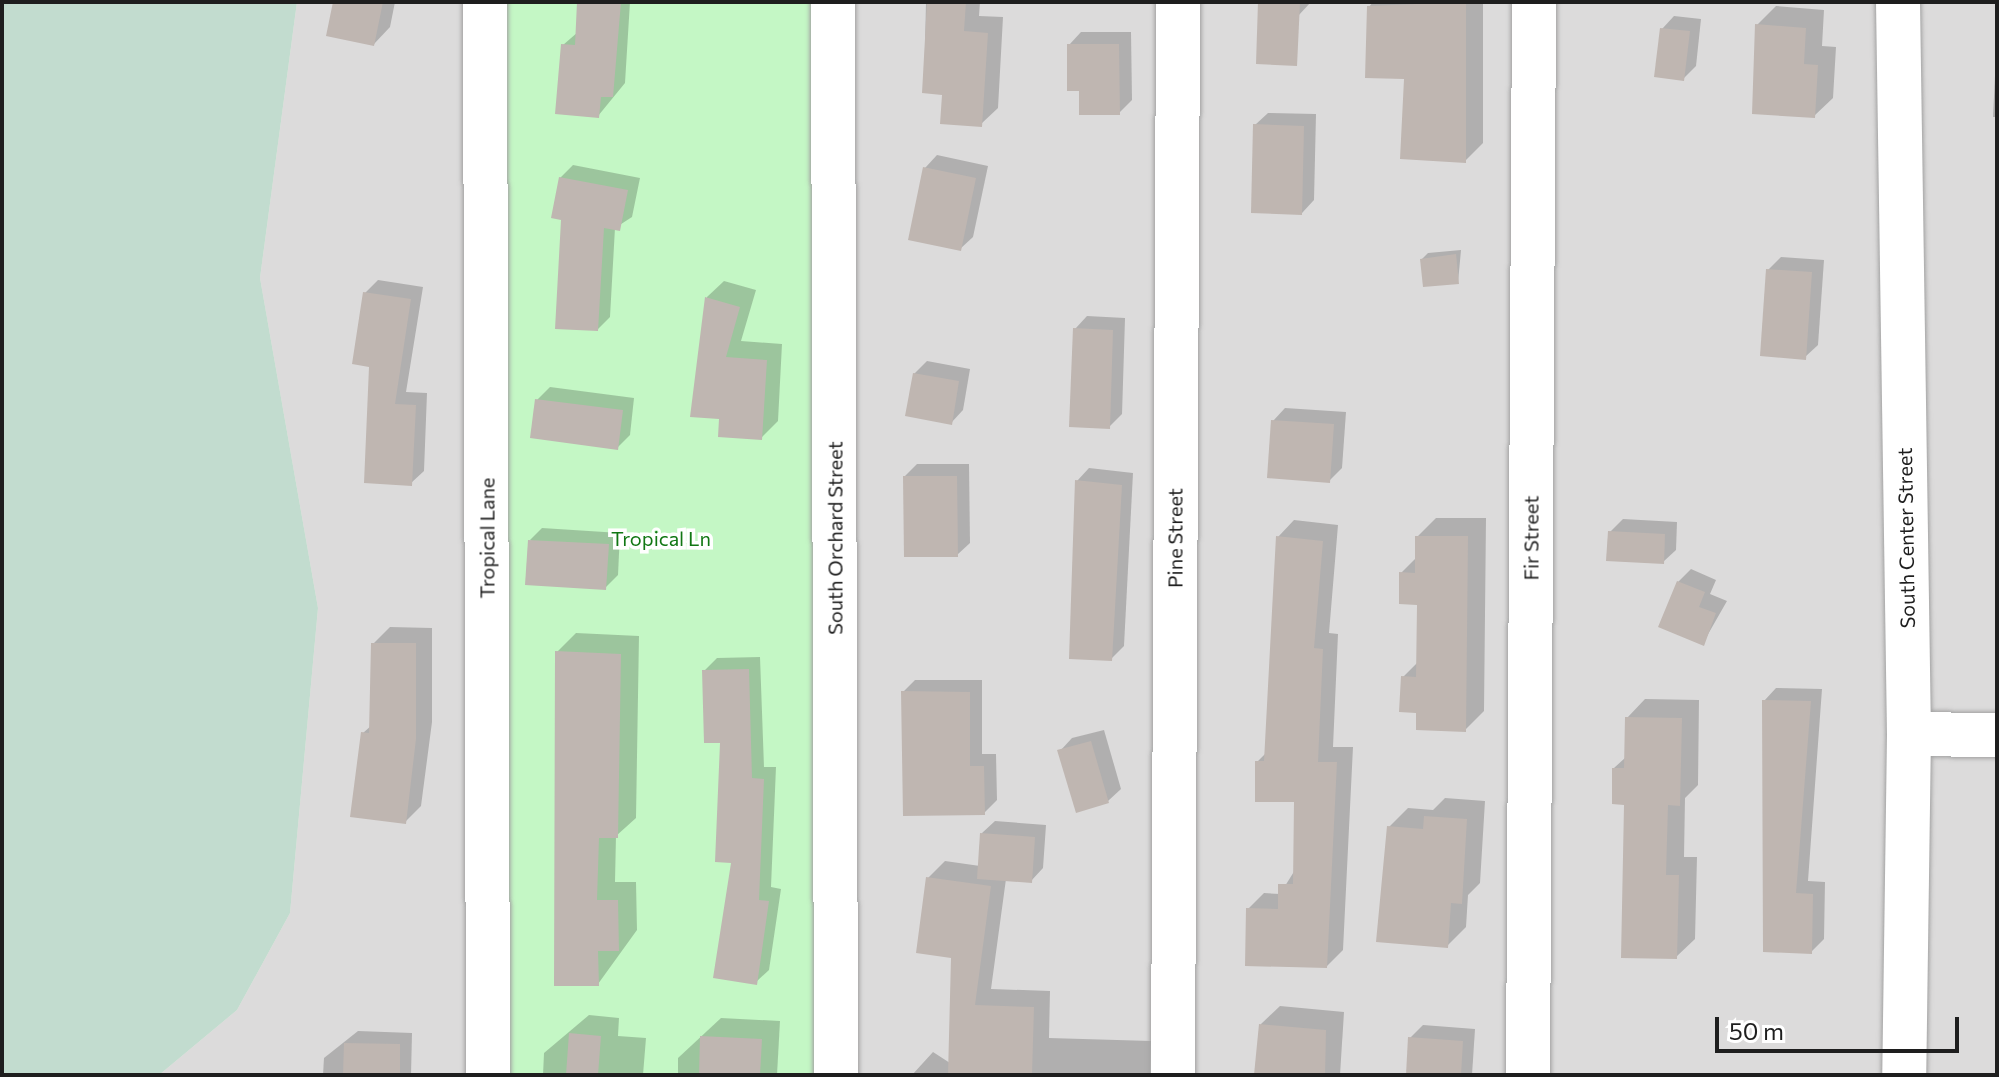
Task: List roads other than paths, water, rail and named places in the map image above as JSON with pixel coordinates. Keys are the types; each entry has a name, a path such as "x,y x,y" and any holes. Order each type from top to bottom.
{"street":[{"name":"Tropical Lane","path":"485,2 488,1075"},
{"name":"South Orchard Street","path":"833,2 836,1075"},
{"name":"Pine Street","path":"1173,1075 1178,2"},
{"name":"Fir Street","path":"1528,1075 1534,2"},
{"name":"South Center Street","path":"1898,2 1909,734 1904,1075"},
{"path":"1909,734 1997,735"}],"park label":[{"name":"Tropical Ln","path":"661,538"}]}
